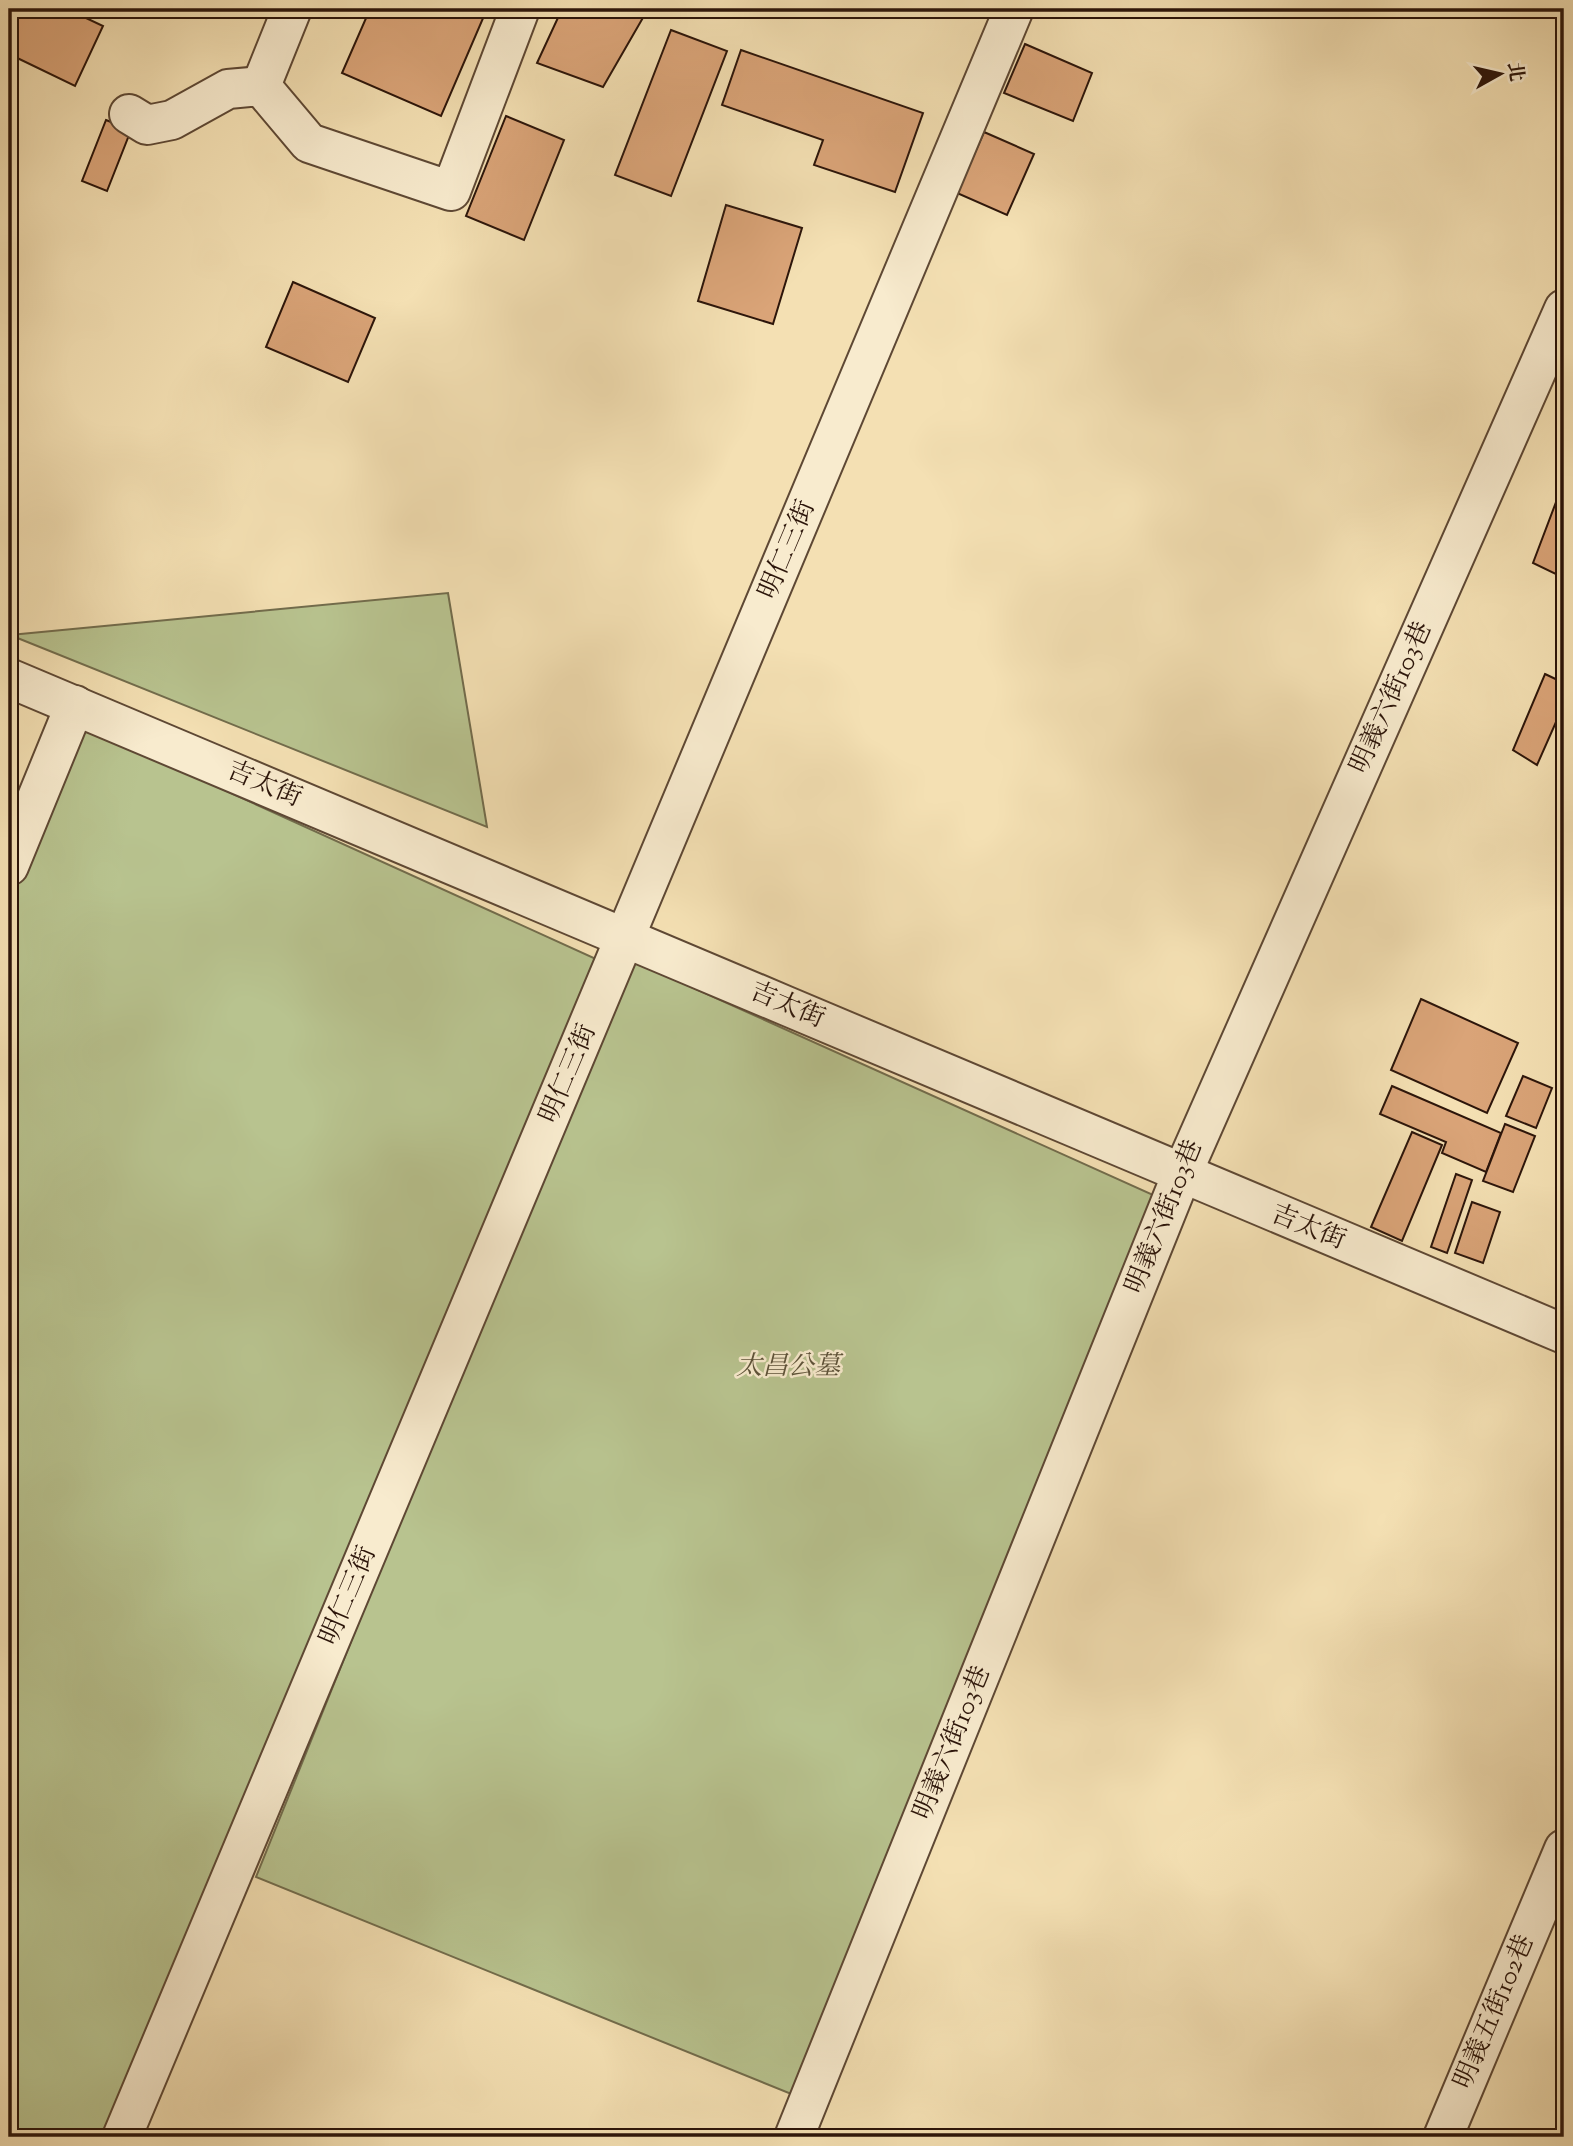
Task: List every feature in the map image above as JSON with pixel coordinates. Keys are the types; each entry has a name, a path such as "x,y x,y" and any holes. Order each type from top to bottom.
{"street":[{"path":"261,86 292,9"},
{"path":"261,86 309,143 451,191 520,9"},
{"name":"明仁三街","path":"122,2137 627,937 1007,11"},
{"path":"129,114 147,125 172,121 228,89 261,86"},
{"name":"明義六街103巷","path":"794,2137 1181,1175 1564,309"},
{"name":"吉太街","path":"9,678 627,937 1181,1175 1564,1334"},
{"path":"9,866 75,705"},
{"name":"明義五街102巷","path":"1443,2137 1564,1849"}],"green space":[{"path":"448,593 487,827 10,635"},
{"path":"81,725 596,959 111,2137 9,2137 9,905"},
{"name":"太昌公墓","path":"627,958 1182,1208 811,2102 256,1877"}],"building":[{"path":"20,9 67,9 103,26 75,86 9,54 9,32"},
{"path":"370,9 487,9 441,116 342,73"},
{"path":"562,9 648,9 603,87 537,63"},
{"path":"671,30 727,51 671,196 615,175"},
{"path":"1025,44 1092,73 1073,121 1004,93"},
{"path":"741,50 923,113 895,192 814,165 823,140 722,105"},
{"path":"506,116 564,140 524,240 466,216"},
{"path":"106,120 131,130 107,191 82,181"},
{"path":"984,132 1034,154 1007,215 957,193"},
{"path":"726,205 802,228 773,324 698,301"},
{"path":"293,282 375,318 348,382 266,347"},
{"path":"1564,481 1564,578 1533,563"},
{"path":"1545,674 1564,683 1564,704 1537,765 1513,750"},
{"path":"1421,999 1518,1043 1487,1113 1391,1070"},
{"path":"1523,1076 1552,1088 1536,1128 1506,1116"},
{"path":"1392,1086 1501,1133 1486,1172 1442,1153 1446,1142 1380,1114"},
{"path":"1505,1124 1535,1136 1513,1192 1483,1181"},
{"path":"1412,1132 1442,1145 1402,1241 1371,1227"},
{"path":"1456,1174 1472,1180 1447,1253 1431,1247"},
{"path":"1472,1202 1500,1212 1483,1263 1455,1253"}]}
